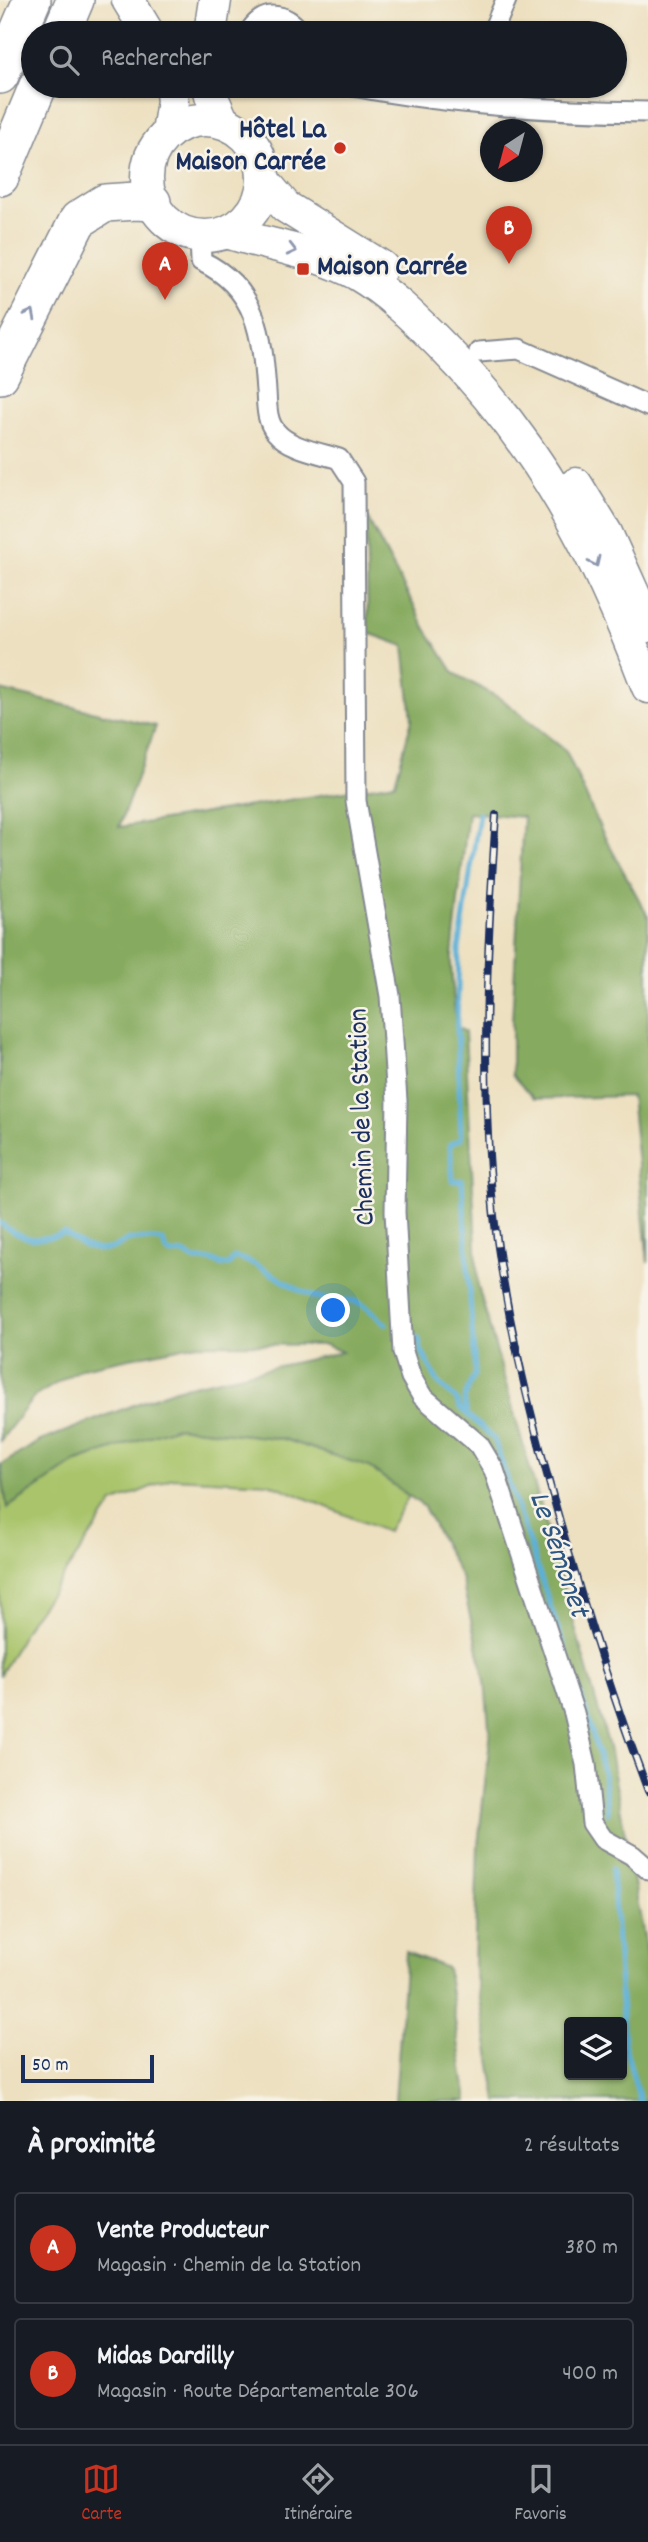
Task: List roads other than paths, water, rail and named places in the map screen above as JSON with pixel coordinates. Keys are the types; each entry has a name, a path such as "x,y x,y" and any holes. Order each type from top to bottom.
{"highway":[{"path":"23,21 32,0"},
{"path":"66,21 75,0"},
{"path":"0,75 21,26"},
{"path":"0,177 33,98"},
{"path":"0,375 78,220 105,203 152,202"}],"main road":[{"path":"128,0 141,21"},
{"path":"212,21 215,0"},
{"path":"168,133 172,98"},
{"path":"212,98 223,122"},
{"path":"213,234 241,223 253,211 263,180 261,161 252,145 239,131 223,122 203,120 184,123 168,133 155,147 148,165 147,184 152,202 160,215 185,232 213,234 309,254 358,275 405,309 468,373 531,450 563,502 615,604 648,687"},
{"path":"263,180 286,207 361,253 421,295 478,352 543,437 599,522 648,626"}],"street":[{"path":"497,21 506,0"},
{"path":"257,21 270,15 291,21"},
{"path":"490,98 590,112 648,112"},
{"name":"Chemin de la Station","path":"213,234 201,261 225,275 251,307 263,350 268,418 276,433 288,442 339,459 354,482 356,801 390,996 397,1101 395,1212 398,1286 405,1359 422,1396 487,1455 506,1504 574,1713 586,1764 592,1824 603,1839 632,1855 648,1869"},
{"path":"478,352 519,349 648,406"}],"waterway":[{"path":"467,1412 464,1399 475,1372 462,1180 453,1181 450,1144 461,1139 457,1025 459,949 479,814"},
{"name":"Le Sémonet","path":"0,1223 24,1237 38,1239 65,1233 81,1245 99,1250 113,1248 128,1240 146,1239 163,1241 171,1254 184,1253 195,1260 211,1260 229,1265 234,1257 258,1266 315,1297 360,1303 386,1324"},
{"name":"Le Sémonet","path":"414,1336 419,1339 421,1350 439,1384 456,1399 460,1408 494,1439 588,1717 603,1771 608,1813"},
{"name":"Le Sémonet","path":"612,1869 624,2043 640,2101"}],"railway":[{"path":"496,815 486,1066 494,1216 504,1288 518,1359 554,1500 598,1647 648,1791"}],"place":[{"name":"Hôtel La Maison Carrée","path":"340,148"},
{"name":"Midas Dardilly","path":"509,264"},
{"name":"Maison Carrée","path":"303,269"},
{"name":"Vente Producteur","path":"165,300"}]}
